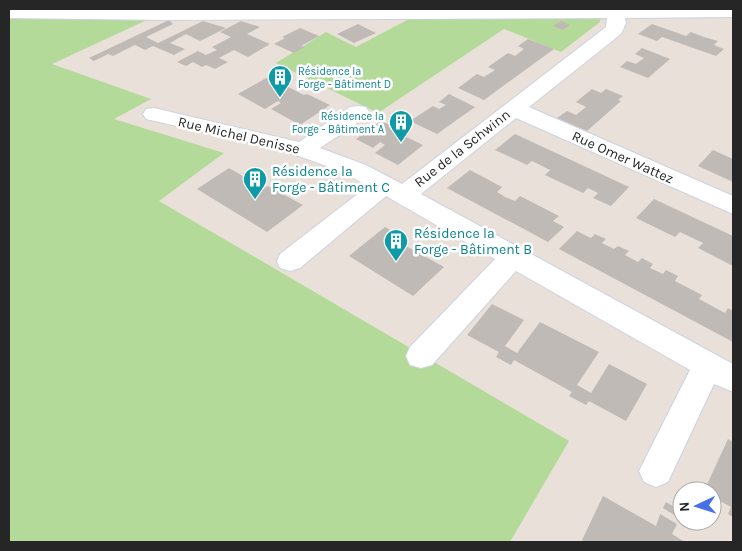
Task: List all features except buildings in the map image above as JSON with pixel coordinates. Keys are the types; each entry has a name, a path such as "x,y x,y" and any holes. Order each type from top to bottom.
{"street":[{"name":"Rue de la Schwinn","path":"614,12 617,23 614,30 513,108 395,189 721,372"},
{"path":"9,13 188,15 733,12"},
{"name":"Rue Omer Wattez","path":"513,108 733,206"},
{"path":"303,150 358,112"},
{"name":"Rue Michel Denisse","path":"154,114 303,150 350,167 395,189"},
{"path":"290,261 395,189"},
{"path":"421,356 514,256"},
{"path":"656,471 721,372"}],"green space":[{"path":"601,15 600,22 561,52 504,29 378,113 276,63 326,32 356,47 411,18"},
{"path":"9,19 147,20 52,64 151,99 114,119 224,153 159,201 569,441 510,542 9,542"}],"place":[{"name":"Résidence la Forge - Bâtiment D","path":"280,98"},
{"name":"Résidence la Forge - Bâtiment A","path":"401,143"},
{"name":"Résidence la Forge - Bâtiment C","path":"255,200"},
{"name":"Résidence la Forge - Bâtiment B","path":"396,262"}]}
